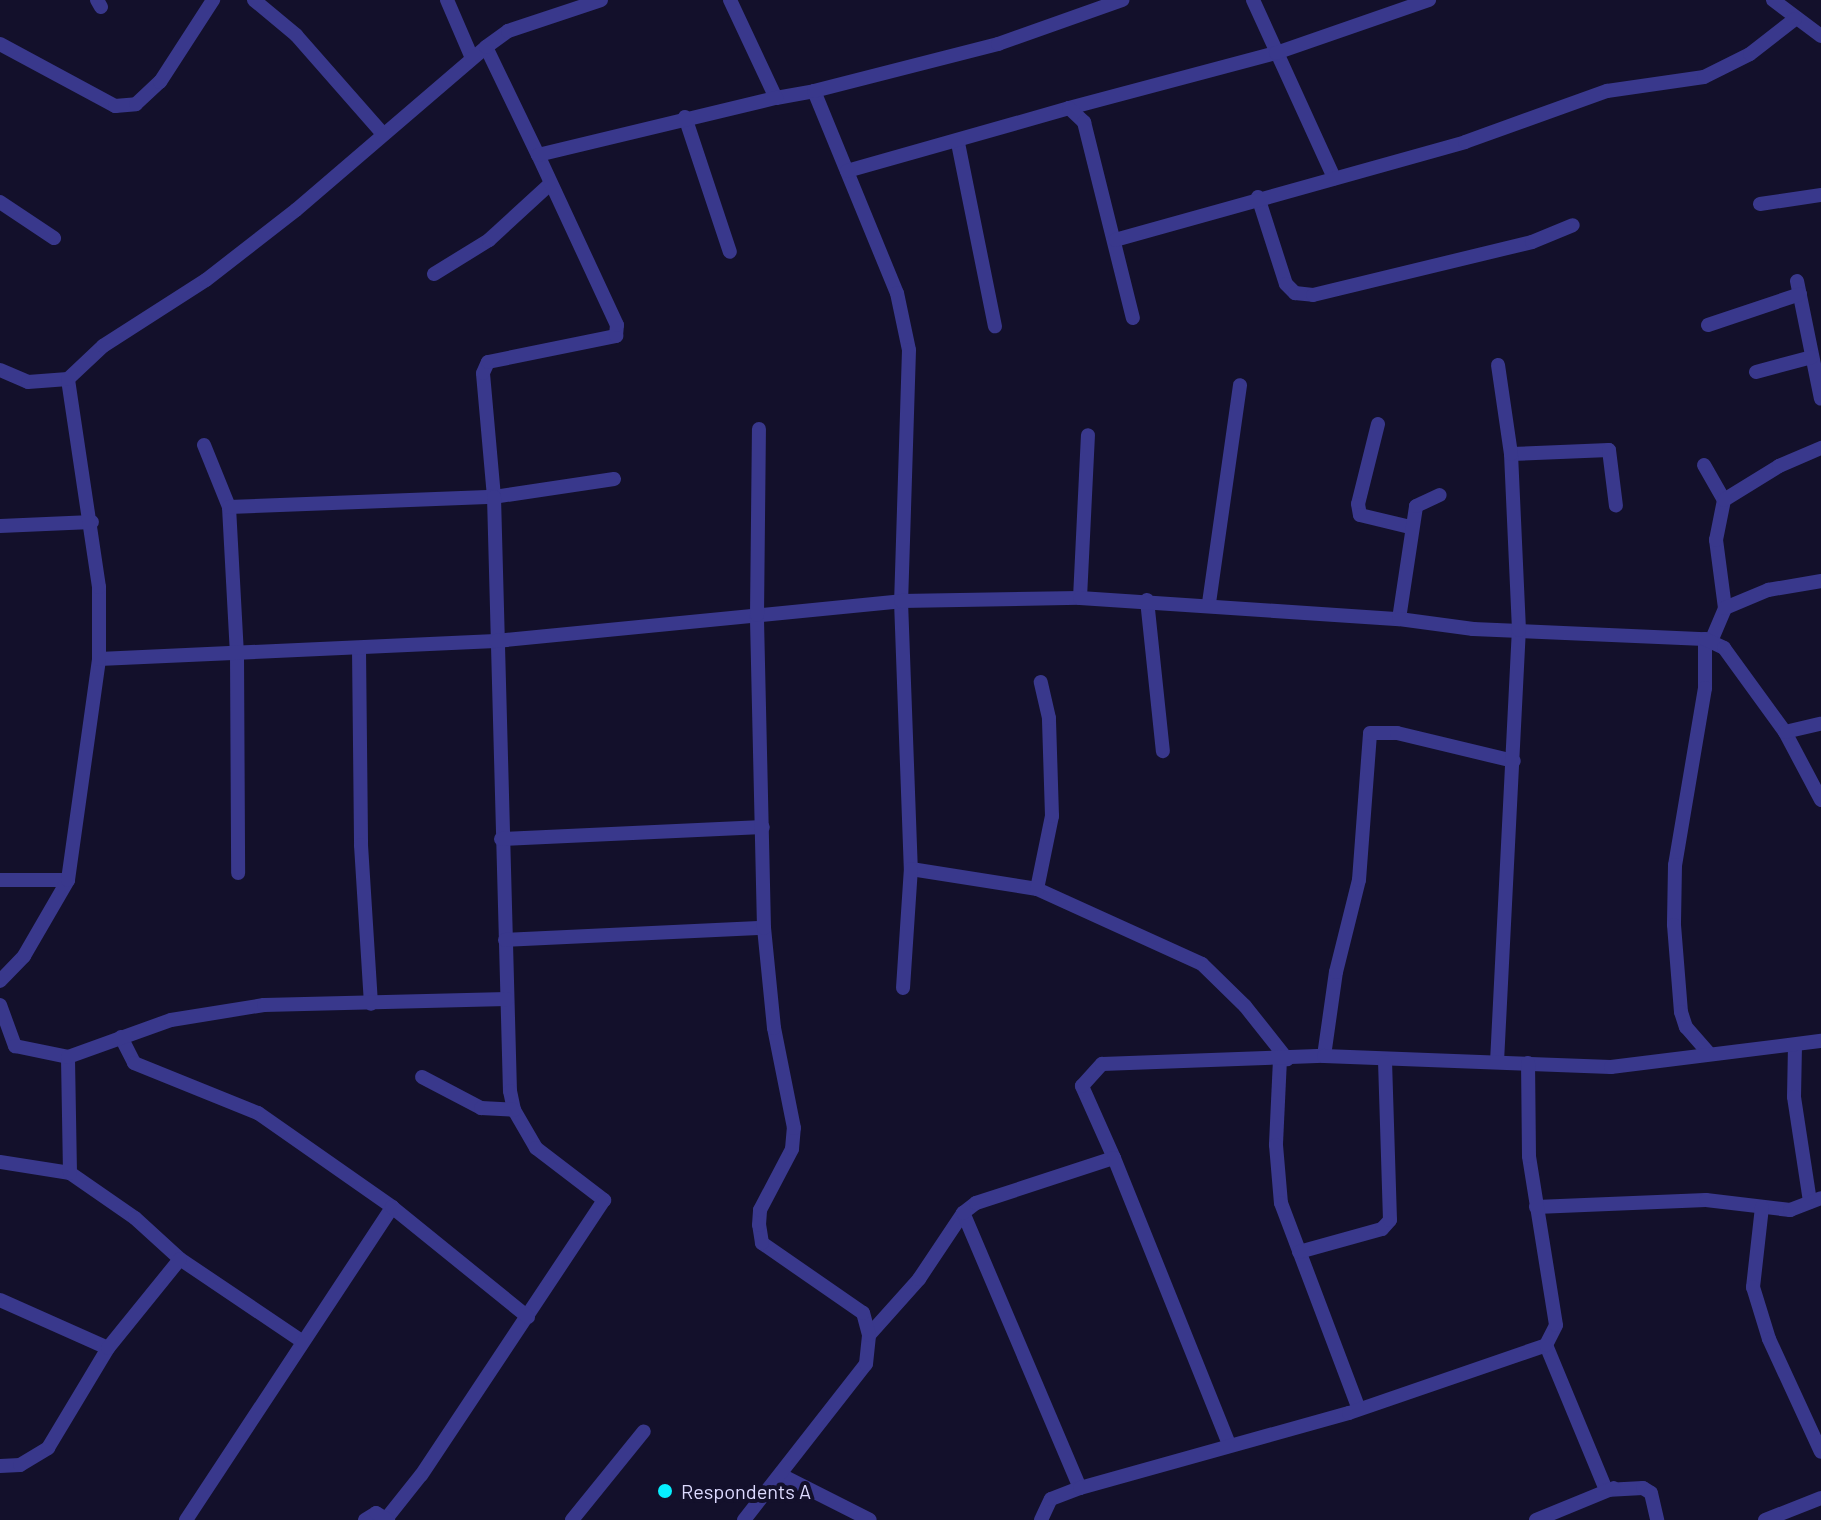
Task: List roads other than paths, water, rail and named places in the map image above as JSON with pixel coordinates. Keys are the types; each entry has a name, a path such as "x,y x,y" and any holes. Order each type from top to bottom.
{"street":[{"path":"0,44 115,106 136,104 160,82 213,0"},
{"path":"254,0 296,35 382,133"},
{"path":"447,0 472,58"},
{"path":"0,370 28,382 68,379 103,346 206,280 296,210 382,133 434,96 472,58 508,31 584,2 601,0"},
{"path":"730,0 776,98"},
{"path":"538,155 685,117 814,91 998,44 1122,0"},
{"path":"1253,0 1334,178"},
{"path":"847,171 958,143 993,127 1276,53 1429,0"},
{"path":"1773,0 1821,36"},
{"path":"1115,240 1258,197 1465,142 1607,91 1723,70 1795,19"},
{"path":"365,1520 376,1513 387,1519 528,1317 604,1200 536,1148 514,1110 501,839 494,497 483,373 488,362 616,336 617,325 548,186 538,155 486,47"},
{"path":"814,91 897,293 909,350 901,601 911,869 903,988"},
{"path":"1069,108 1084,122 1133,318"},
{"path":"685,117 730,252"},
{"path":"958,143 995,326"},
{"path":"434,274 489,240 548,186"},
{"path":"1760,204 1821,195"},
{"path":"1258,197 1286,284 1295,293 1313,295 1532,242 1573,225"},
{"path":"0,202 54,238"},
{"path":"1708,325 1798,288 1814,325 1812,357 1821,399"},
{"path":"1756,372 1812,357"},
{"path":"1497,1062 1500,926 1514,761 1519,630 1511,454 1498,365"},
{"path":"0,981 24,956 68,880 99,659 99,587 92,522 68,379"},
{"path":"1209,603 1240,385"},
{"path":"1378,424 1358,504 1360,515 1410,527"},
{"path":"744,1520 783,1476 866,1364 869,1335 863,1313 762,1243 760,1210 792,1149 794,1128 774,1028 764,928 757,615 759,429"},
{"path":"1080,598 1088,435"},
{"path":"204,445 229,507 237,655 238,873"},
{"path":"1724,500 1779,466 1821,448"},
{"path":"1511,454 1609,450 1616,506"},
{"path":"1704,465 1724,500 1716,540 1725,608 1708,639 1705,688 1675,865 1674,925 1681,1012 1686,1027 1709,1053"},
{"path":"229,507 494,497 614,479"},
{"path":"1399,619 1410,527 1416,506 1440,495"},
{"path":"0,526 92,522"},
{"path":"1725,608 1768,590 1821,581"},
{"path":"99,659 496,641 901,601 1080,598 1209,603 1519,630 1708,639 1724,648 1785,732 1821,800"},
{"path":"1147,600 1163,751"},
{"path":"359,649 361,845 371,1004"},
{"path":"1037,889 1052,804 1049,718 1041,682"},
{"path":"1785,732 1821,724"},
{"path":"1324,1056 1336,972 1359,880 1370,733 1397,733 1514,761"},
{"path":"501,839 763,827"},
{"path":"911,869 1037,889 1202,964 1245,1006 1283,1059 1277,1174 1281,1203 1359,1409"},
{"path":"0,880 68,880"},
{"path":"505,940 764,928"},
{"path":"0,1005 15,1046 68,1057 171,1020 264,1005 507,999"},
{"path":"121,1037 134,1063 258,1113 392,1207 528,1317"},
{"path":"1229,1444 1082,1086 1102,1064 1324,1056 1385,1062 1497,1062 1611,1067 1821,1041"},
{"path":"1536,1207 1706,1200 1790,1210 1815,1200 1794,1097 1795,1045"},
{"path":"68,1057 70,1173"},
{"path":"1299,1252 1382,1229 1390,1220 1385,1062"},
{"path":"1041,1520 1051,1499 1080,1488 1359,1409 1546,1345 1556,1325 1529,1156 1528,1063"},
{"path":"422,1077 481,1108 514,1110"},
{"path":"869,1335 919,1279 963,1213 976,1203 1114,1158"},
{"path":"0,1162 70,1173 135,1218 180,1259 303,1342"},
{"path":"186,1520 392,1207"},
{"path":"1762,1207 1753,1287 1769,1339 1821,1452"},
{"path":"963,1213 1080,1488"},
{"path":"0,1466 20,1465 48,1448 108,1348 180,1259"},
{"path":"0,1300 108,1348"},
{"path":"1546,1345 1606,1490 1630,1486 1651,1493 1657,1520"},
{"path":"577,1518 644,1431"},
{"path":"783,1476 870,1520"},
{"path":"1536,1520 1614,1488"},
{"path":"1765,1520 1821,1498"}],"place":[{"name":"Respondents A","path":"665,1491"}]}
